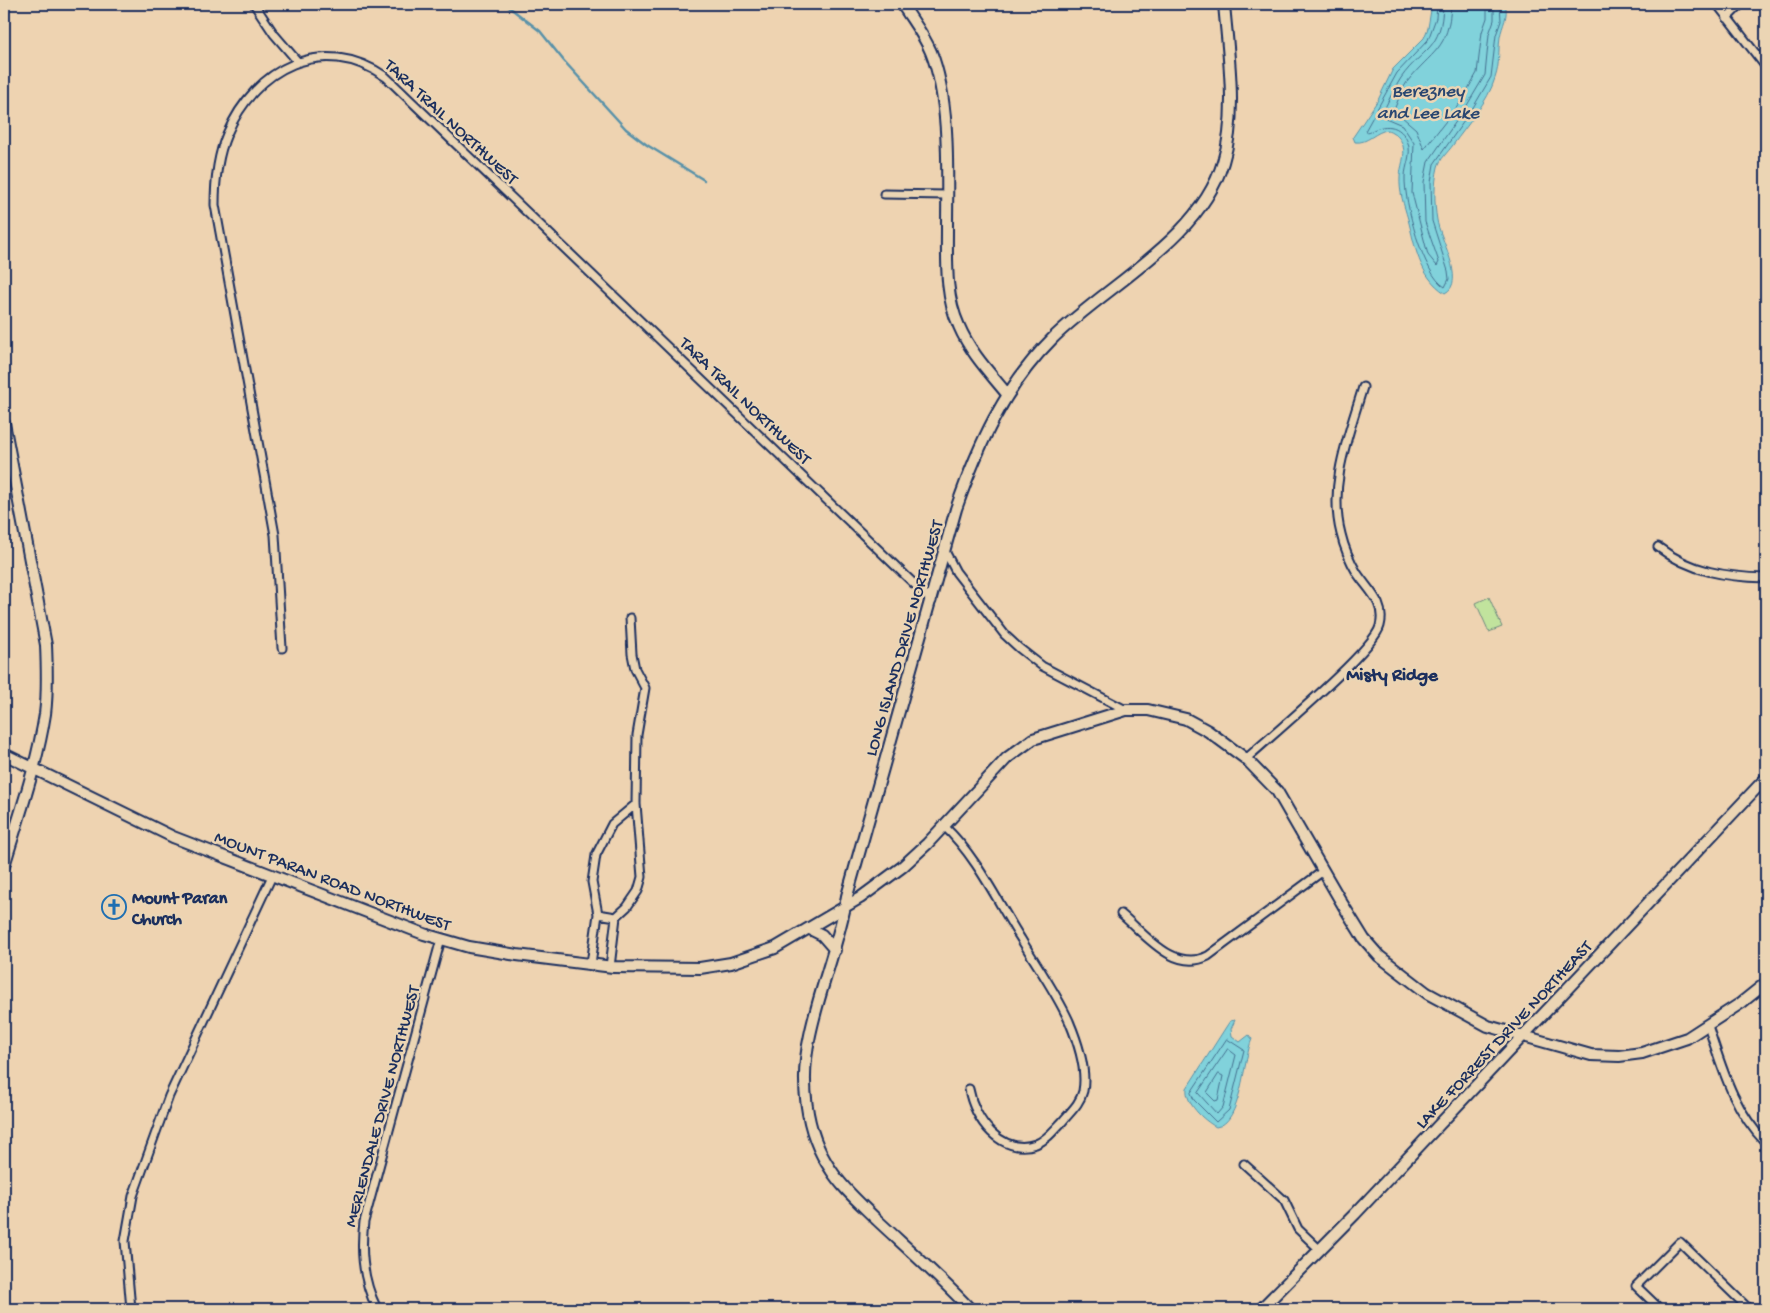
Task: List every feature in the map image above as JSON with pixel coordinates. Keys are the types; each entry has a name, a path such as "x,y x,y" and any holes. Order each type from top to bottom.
{"street":[{"path":"254,4 274,34 298,62"},
{"path":"902,4 924,38 937,70 943,106 947,195 947,275 951,302 958,325 968,345 1007,394"},
{"name":"LONG ISLAND DRIVE NORTHWEST","path":"970,1309 851,1194 831,1170 816,1140 806,1101 806,1057 810,1033 946,552 956,509 970,470 986,433 1007,394 1028,364 1053,338 1176,234 1207,197 1216,180 1228,142 1230,120 1224,4"},
{"path":"1717,4 1766,67"},
{"path":"1727,18 1741,4"},
{"name":"TARA TRAIL NORTHWEST","path":"282,648 275,535 215,205 215,183 221,151 237,114 250,95 283,68 298,62 325,56 341,57 365,64 386,76 932,601"},
{"path":"884,194 947,195"},
{"path":"1246,759 1365,650 1380,626 1381,614 1378,602 1357,573 1347,553 1337,514 1338,475 1363,387"},
{"path":"4,423 46,645 48,679 45,713 33,769 4,866"},
{"path":"1658,547 1684,564 1700,570 1717,574 1766,578"},
{"path":"946,552 956,572 1005,635 1019,648 1042,666 1126,710"},
{"path":"610,966 616,917 627,907 638,891 642,877 636,804 637,735 645,688 633,661 630,618"},
{"name":"MOUNT PARAN ROAD NORTHWEST","path":"4,754 174,837 376,917 441,939 517,955 590,964 691,968 731,963 775,948 845,908 902,867 944,826 1007,758 1033,738 1126,710 1156,711 1186,720 1208,731 1246,759 1276,791 1364,938 1395,970 1441,1002 1488,1026 1591,1055 1620,1056 1665,1047 1708,1026 1766,983"},
{"name":"LAKE FORREST DRIVE NORTHEAST","path":"1261,1309 1523,1037 1766,778"},
{"path":"590,964 598,914 592,882 596,854 612,824 636,804"},
{"path":"944,826 970,856 1062,1008 1074,1036 1084,1076 1082,1093 1074,1108 1046,1138 1026,1146 1007,1143 987,1128 975,1111 969,1089"},
{"path":"1121,914 1170,955 1182,960 1195,961 1208,956 1323,871"},
{"path":"131,1309 126,1241 133,1196 168,1097 272,876"},
{"path":"598,914 616,917"},
{"path":"810,929 822,935 835,950"},
{"name":"MERLENDALE DRIVE NORTHWEST","path":"377,1309 371,1296 362,1262 364,1222 441,939"},
{"path":"1708,1026 1734,1099 1743,1116 1766,1143"},
{"path":"1244,1164 1284,1200 1298,1229 1320,1249"},
{"path":"1660,1309 1636,1286 1680,1242 1749,1309"},
{"path":"624,1309 629,1309"}],"green space":[{"path":"1489,597 1502,627 1489,632 1476,603"}],"water":[{"name":"Berezney and Lee Lake","path":"1432,4 1505,4 1506,8 1506,17 1500,37 1498,68 1492,87 1477,113 1442,158 1438,167 1435,187 1436,214 1453,270 1451,287 1445,293 1429,278 1416,250 1400,188 1400,173 1404,154 1401,141 1388,130 1360,142 1355,142 1353,137 1378,100 1393,69 1424,38 1428,28"},
{"path":"1235,1020 1231,1029 1232,1036 1240,1042 1249,1035 1252,1039 1236,1103 1225,1123 1216,1127 1206,1120 1192,1105 1187,1094 1187,1088 1230,1021"}],"waterway":[{"path":"505,4 540,31 564,61 626,129 647,145 704,180"}],"place":[{"name":"Mount Paran Church","path":"114,907"}],"district":[{"name":"Misty Ridge","path":"1392,673"}]}
